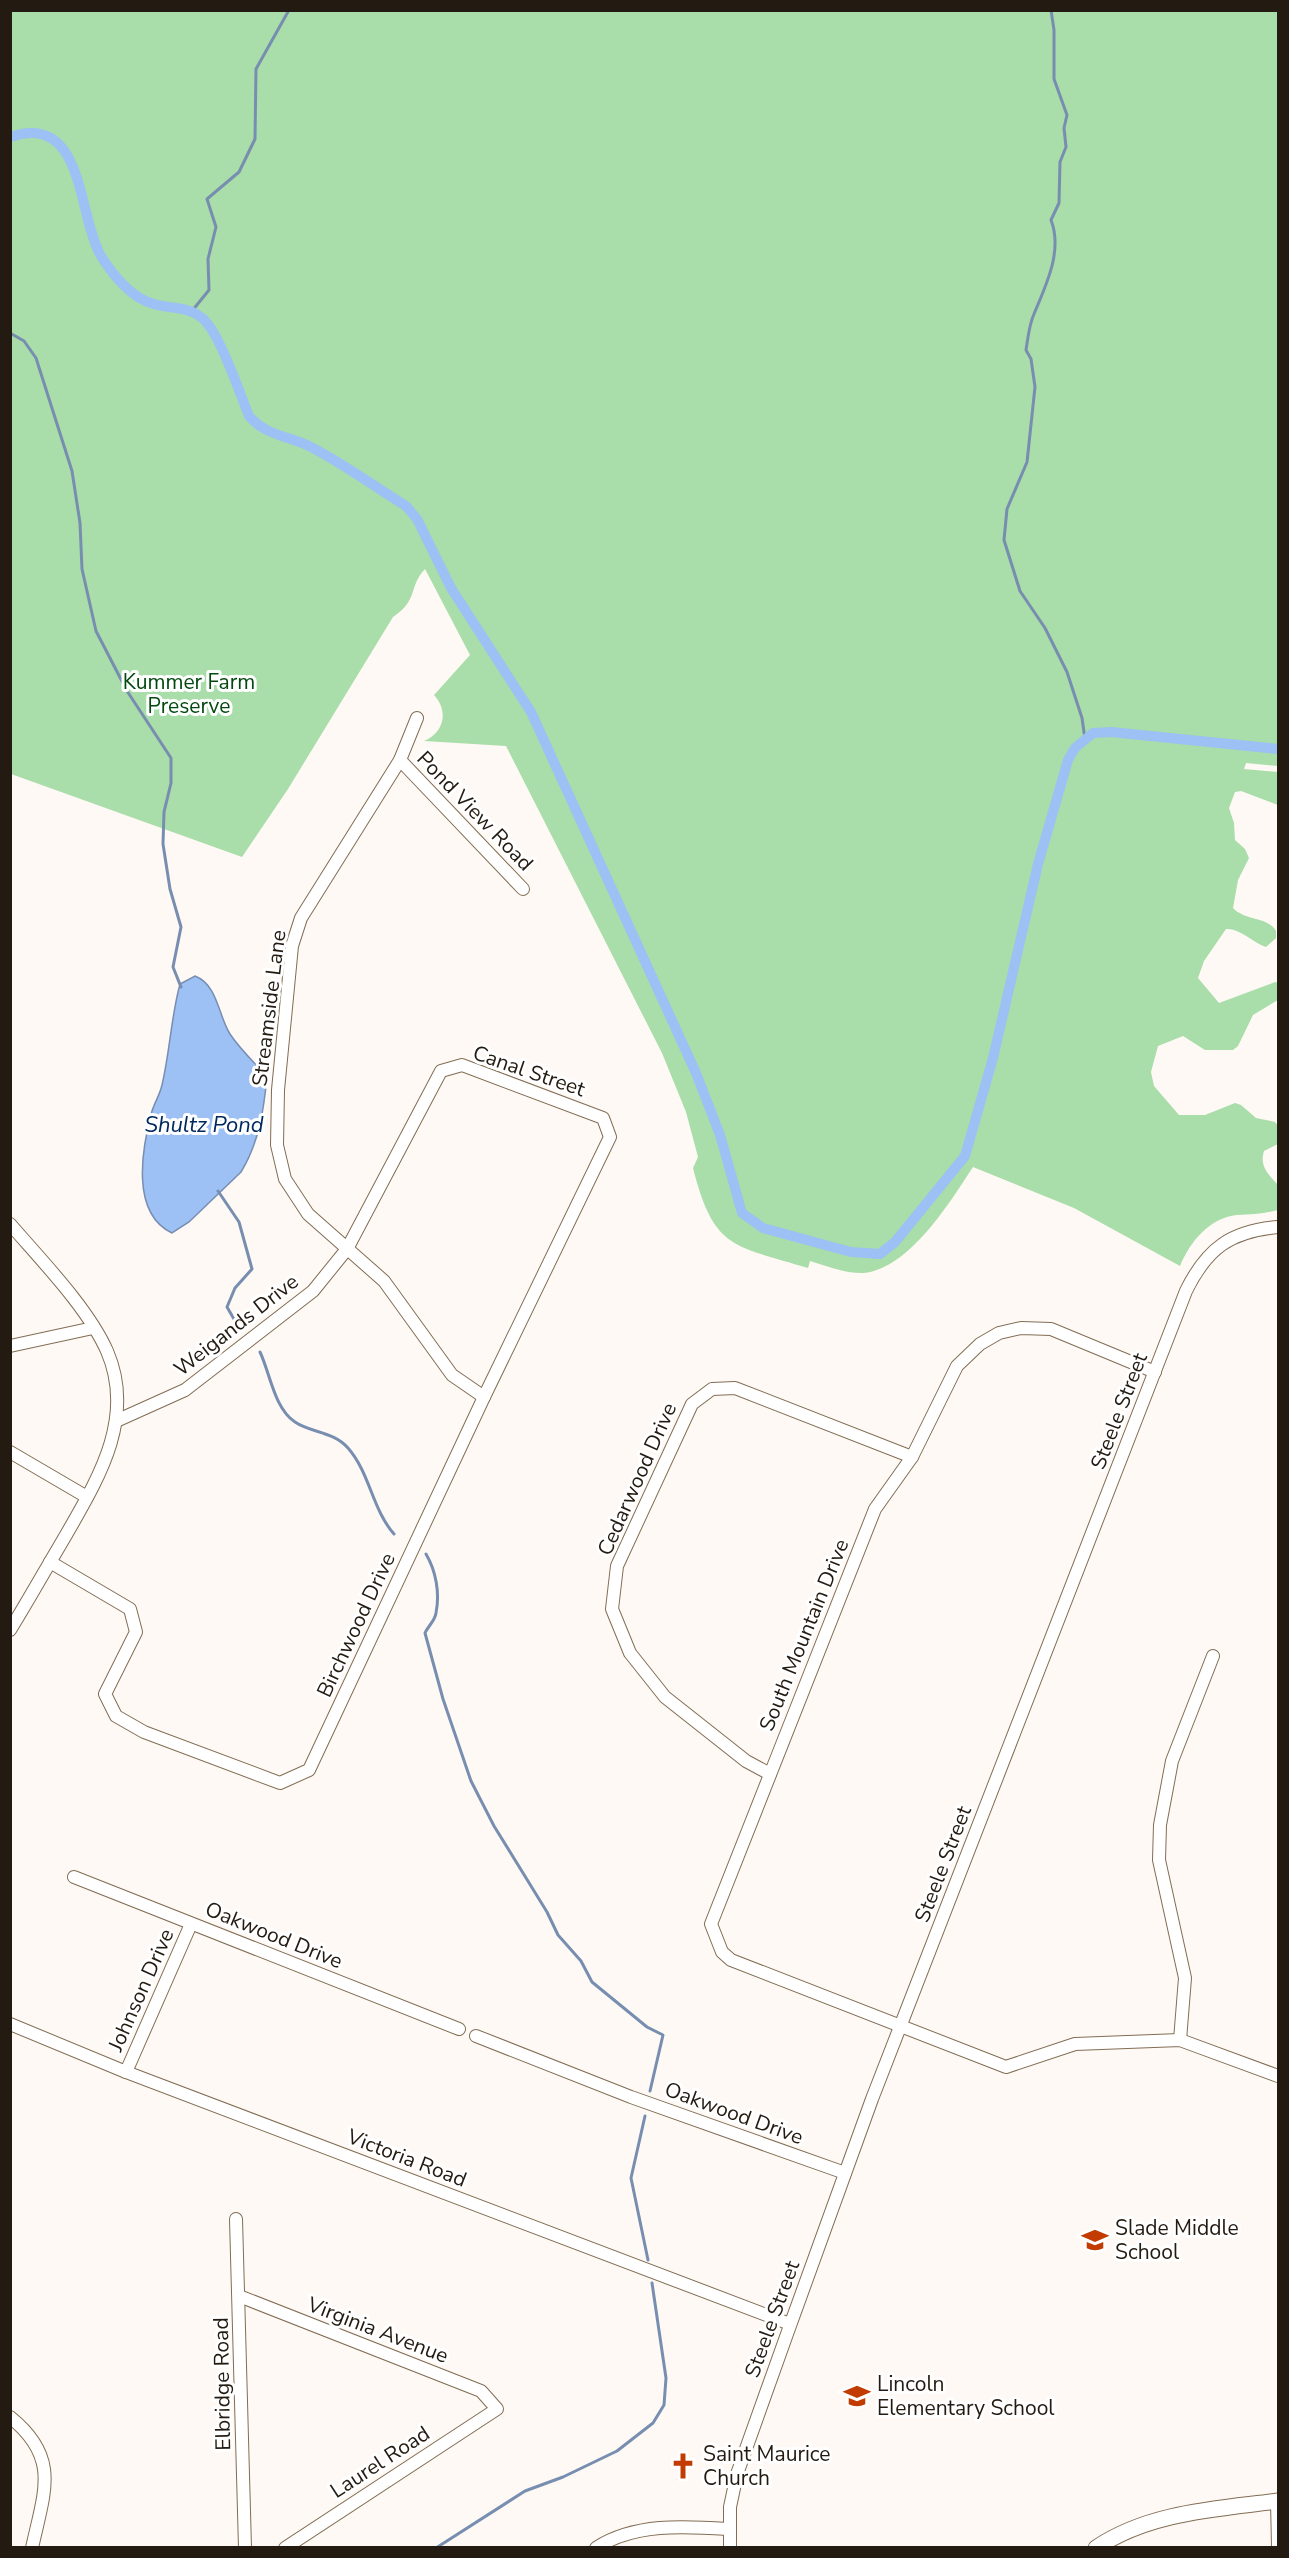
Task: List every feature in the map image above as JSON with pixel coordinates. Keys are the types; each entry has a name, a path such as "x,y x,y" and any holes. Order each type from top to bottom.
{"street":[{"name":"Streamside Lane","path":"417,718 400,760 306,909 292,946 278,1090 276,1129 279,1160 285,1179 308,1214 384,1281 452,1375 484,1397"},
{"name":"Pond View Road","path":"400,760 523,889"},
{"name":"Canal Street","path":"441,1071 462,1065 603,1118"},
{"name":"Weigands Drive","path":"116,1420 175,1396 200,1380 301,1302 347,1249 441,1071"},
{"name":"Birchwood Drive","path":"50,1562 130,1609 136,1632 105,1694 116,1716 144,1732 280,1783 309,1770 484,1397 610,1137 603,1118"},
{"path":"10,1224 93,1328 111,1362 116,1389 116,1420 106,1460 10,1630"},
{"name":"Steele Street","path":"730,2547 728,2529 737,2474 790,2324 901,2026 1186,1291 1199,1268 1216,1248 1236,1236 1255,1229 1278,1227"},
{"path":"10,1346 93,1328"},
{"name":"South Mountain Drive","path":"1155,1372 1051,1329 1022,1328 999,1333 980,1344 957,1366 912,1457 875,1509 711,1924 719,1946 730,1960 1006,2067 1075,2044 1180,2040"},
{"name":"Cedarwood Drive","path":"770,1774 746,1761 665,1697 630,1653 612,1609 617,1566 692,1404 711,1389 735,1388 912,1457"},
{"path":"10,1452 87,1497"},
{"path":"1213,1656 1172,1761 1160,1825 1159,1860 1185,1978 1180,2040 1278,2076"},
{"name":"Oakwood Drive","path":"74,1877 459,2030"},
{"name":"Johnson Drive","path":"126,2072 191,1924"},
{"name":"Victoria Road","path":"10,2024 126,2072 790,2324"},
{"name":"Oakwood Drive","path":"476,2036 631,2097 845,2173"},
{"name":"Elbridge Road","path":"236,2219 245,2547"},
{"name":"Virginia Avenue","path":"239,2296 481,2391 497,2409"},
{"name":"Laurel Road","path":"285,2547 497,2409"},
{"path":"10,2417 34,2439 46,2473 32,2547"},
{"path":"1096,2547 1130,2529 1158,2520 1278,2501 1278,2546"},
{"path":"596,2547 612,2537 646,2530 683,2526 728,2529"}],"green space":[{"name":"Kummer Farm Preserve","path":"11,10 1278,11 1278,766 1246,763 1244,769 1278,772 1278,805 1241,791 1235,792 1229,808 1234,823 1235,840 1245,849 1249,858 1238,880 1233,908 1272,926 1276,931 1276,938 1266,947 1241,933 1226,929 1204,961 1198,978 1219,1003 1275,982 1278,983 1278,1000 1253,1015 1238,1046 1233,1050 1205,1050 1183,1036 1158,1046 1151,1072 1154,1086 1179,1115 1205,1115 1235,1103 1241,1105 1256,1118 1275,1122 1278,1126 1278,1144 1264,1151 1263,1162 1271,1178 1278,1185 1278,1210 1227,1217 1209,1226 1189,1248 1180,1266 1074,1208 973,1167 941,1215 927,1231 897,1259 881,1268 857,1273 810,1261 808,1268 744,1248 730,1240 719,1230 709,1215 701,1195 693,1168 698,1157 686,1112 662,1053 506,746 424,741 436,733 442,721 442,708 434,695 470,655 425,569 416,582 407,605 393,617 288,789 242,857 11,774"}],"water":[{"name":"Shultz Pond","path":"195,976 203,980 213,993 234,1040 267,1076 260,1126 241,1172 189,1222 172,1233 159,1224 150,1211 145,1195 143,1161 148,1126 165,1072 180,984"}],"waterway":[{"path":"192,311 209,290 208,259 216,227 207,199 239,172 255,139 256,69 289,10"},
{"path":"1051,10 1054,30 1054,79 1067,115 1064,128 1066,147 1060,162 1059,203 1051,220 1054,232 1054,256 1048,280 1031,323 1026,350 1031,359 1035,387 1027,462 1007,509 1004,540 1020,591 1045,628 1067,672 1082,718 1085,739"},
{"path":"10,137 34,133 52,139 65,152 75,171 93,238 101,256 123,285 138,297 160,306 191,311 209,325 249,416 256,423 270,432 303,443 335,461 406,506 417,519 451,588 531,712 696,1073 720,1135 742,1213 763,1228 851,1252 880,1254 895,1242 965,1156 993,1058 1038,864 1068,760 1075,748 1093,733 1111,732 1278,749"},
{"path":"10,333 24,341 36,358 72,471 80,523 82,569 96,631 127,691 171,758 171,783 164,812 163,844 170,889 181,927 173,967 181,987"},
{"path":"218,1191 239,1222 252,1269 235,1288 227,1307 238,1326"},
{"path":"260,1352 282,1408 301,1426 336,1438 348,1448 361,1468 381,1514 394,1534"},
{"path":"426,1554 435,1575 438,1598 435,1616 425,1633 443,1699 471,1781 494,1826 547,1912 558,1935 581,1961 592,1982 647,2027 663,2035 650,2091"},
{"path":"645,2116 631,2178 648,2260"},
{"path":"436,2548 525,2491 563,2477 617,2451 653,2423 664,2405 666,2378 652,2283"}],"place":[{"name":"Slade Middle School","path":"1095,2240"},
{"name":"Lincoln Elementary School","path":"857,2396"},
{"name":"Saint Maurice Church","path":"683,2466"}]}
